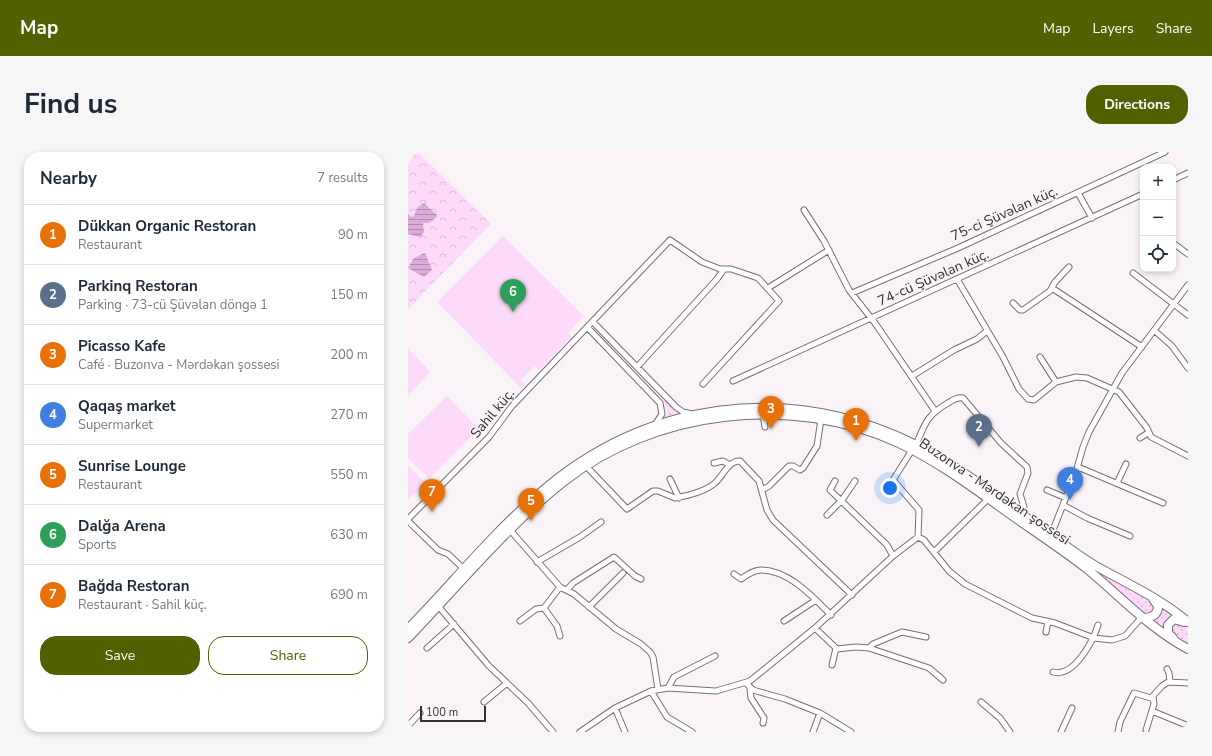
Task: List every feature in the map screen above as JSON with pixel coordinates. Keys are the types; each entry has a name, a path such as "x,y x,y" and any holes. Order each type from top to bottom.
{"main road":[{"path":"410,623 524,507 565,473 603,448 655,425 693,414 733,408 762,407 813,411 874,427 955,468 1092,564 1145,592 1188,623"},
{"name":"Buzonva - Mərdəkan şossesi","path":"408,638 510,530 544,498 586,466 621,446 676,426 694,421 763,414 822,419 872,432 914,448 1081,564 1141,618 1187,649"},
{"path":"1141,618 1153,616 1158,610 1157,603 1145,592"},
{"path":"1187,649 1170,636 1167,628 1174,619 1182,620 1188,623"}],"street":[{"name":"75-ci Şüvəlan küç.","path":"852,293 1078,193 1165,152"},
{"path":"1176,179 1188,173"},
{"path":"1078,193 1092,218"},
{"name":"74-cü Şüvəlan küç.","path":"733,381 1140,195"},
{"path":"804,210 829,250 852,293 912,376 935,411"},
{"name":"Sahil küç.","path":"408,520 489,437 512,406 588,328 670,240 702,262 724,269"},
{"path":"1176,245 1188,254"},
{"path":"768,288 829,250"},
{"path":"1013,303 1021,311 1052,288 1069,267"},
{"path":"637,367 717,279 724,269 731,269 755,277 768,288 778,299 779,303 703,384"},
{"path":"1133,273 1188,315"},
{"path":"957,279 1003,357 1019,389 1028,400 1036,399 1056,382 1082,377 1113,389 1122,396 1153,439 1188,456"},
{"path":"1051,535 1078,467 1086,436 1125,370 1188,285"},
{"path":"1052,288 1142,347"},
{"path":"593,322 676,407 683,412 693,414"},
{"path":"588,328 660,403 662,414 655,425"},
{"path":"912,376 954,350 977,339 987,331"},
{"path":"1155,331 1172,346 1188,368"},
{"path":"1040,357 1056,382"},
{"path":"918,537 919,510 894,480 914,448 928,420 935,411 958,398 963,398 1001,443 1027,467 1028,473 1020,494 1024,507 1021,514"},
{"path":"763,414 765,427"},
{"path":"762,490 769,486 789,466 793,466 800,470 803,468 817,446 822,419"},
{"path":"1140,438 1148,433"},
{"path":"714,463 723,461 730,465"},
{"path":"586,466 625,508 629,508 645,495 655,490 672,498 679,498 712,486 730,465 738,461 743,463 759,481 767,510 773,520 852,595"},
{"path":"1117,483 1126,464"},
{"path":"1078,467 1162,504"},
{"path":"670,479 679,498"},
{"path":"835,481 830,490 887,545 893,556"},
{"path":"827,515 842,500 855,481"},
{"path":"1047,490 1066,498"},
{"path":"934,552 988,499"},
{"path":"1063,505 1087,518 1130,536"},
{"path":"408,520 438,550 448,554 464,569"},
{"path":"537,562 580,537 601,522"},
{"path":"510,530 560,587 567,590 616,628 644,645 653,658 658,689"},
{"path":"918,537 924,540 949,571 970,587 1015,610 1048,622 1094,638 1112,640 1121,638 1128,634 1141,618"},
{"path":"583,731 615,708 651,691 668,688 716,691 746,683 831,615 893,556 918,537"},
{"path":"567,590 573,583 614,557 635,576 641,579"},
{"path":"734,574 740,578 755,570 774,572 798,585 831,615"},
{"path":"589,607 622,573"},
{"path":"544,608 560,587"},
{"path":"784,621 816,600"},
{"path":"439,606 507,684 528,703 553,732"},
{"path":"520,621 537,608 544,608"},
{"path":"544,608 557,626 560,636"},
{"path":"1046,632 1048,622"},
{"path":"427,648 454,624"},
{"path":"1053,672 1062,673 1072,667 1094,638 1098,625"},
{"path":"815,628 836,648 869,648 929,668 943,680"},
{"path":"869,648 873,644 902,632 926,637"},
{"path":"832,665 836,648"},
{"path":"668,688 674,677 715,656"},
{"path":"1167,669 1170,682"},
{"path":"1146,730 1152,711 1153,697 1162,686 1170,682 1188,683"},
{"path":"746,683 750,689 751,698 764,718 763,723"},
{"path":"484,702 507,684"},
{"path":"750,689 785,699 820,713 851,732"},
{"path":"651,691 667,717 692,732"},
{"path":"1118,732 1132,695 1135,693 1149,698 1153,697"},
{"path":"981,702 1000,718 1010,732"},
{"path":"615,708 625,732"},
{"path":"1061,732 1072,708"},
{"path":"1152,711 1186,725"},
{"path":"408,726 420,713"},
{"path":"813,732 820,713"}],"green space":[{"path":"414,152 418,152 491,224 408,309 408,158"},
{"path":"503,236 584,316 568,333 572,337 539,370 535,366 521,380 525,384 521,388 437,302"},
{"path":"408,348 429,370 429,373 408,396"},
{"path":"447,396 479,429 429,479 408,458 408,434"},
{"path":"663,398 681,414 666,419 667,410"},
{"path":"408,465 425,483 408,500"},
{"path":"1087,565 1151,601 1155,607 1153,613 1146,615 1142,613"},
{"path":"1161,605 1177,617 1166,633 1152,620"},
{"path":"1177,622 1188,628 1188,644 1172,633 1171,627"}],"shaded area":[{"path":"424,203 437,215 437,217 429,223 423,223 424,232 420,237 408,234 408,214 411,217 414,216 417,208"},
{"path":"425,253 432,270 424,277 408,268 414,258"}],"place":[{"name":"Dalğa Arena","path":"513,312"},
{"name":"Picasso Kafe","path":"771,429"},
{"name":"Dükkan Organic Restoran","path":"856,441"},
{"name":"Parkinq Restoran","path":"979,447"},
{"name":"Qaqaş market","path":"1070,500"},
{"name":"Bağda Restoran","path":"432,512"},
{"name":"Sunrise Lounge","path":"531,521"}]}
